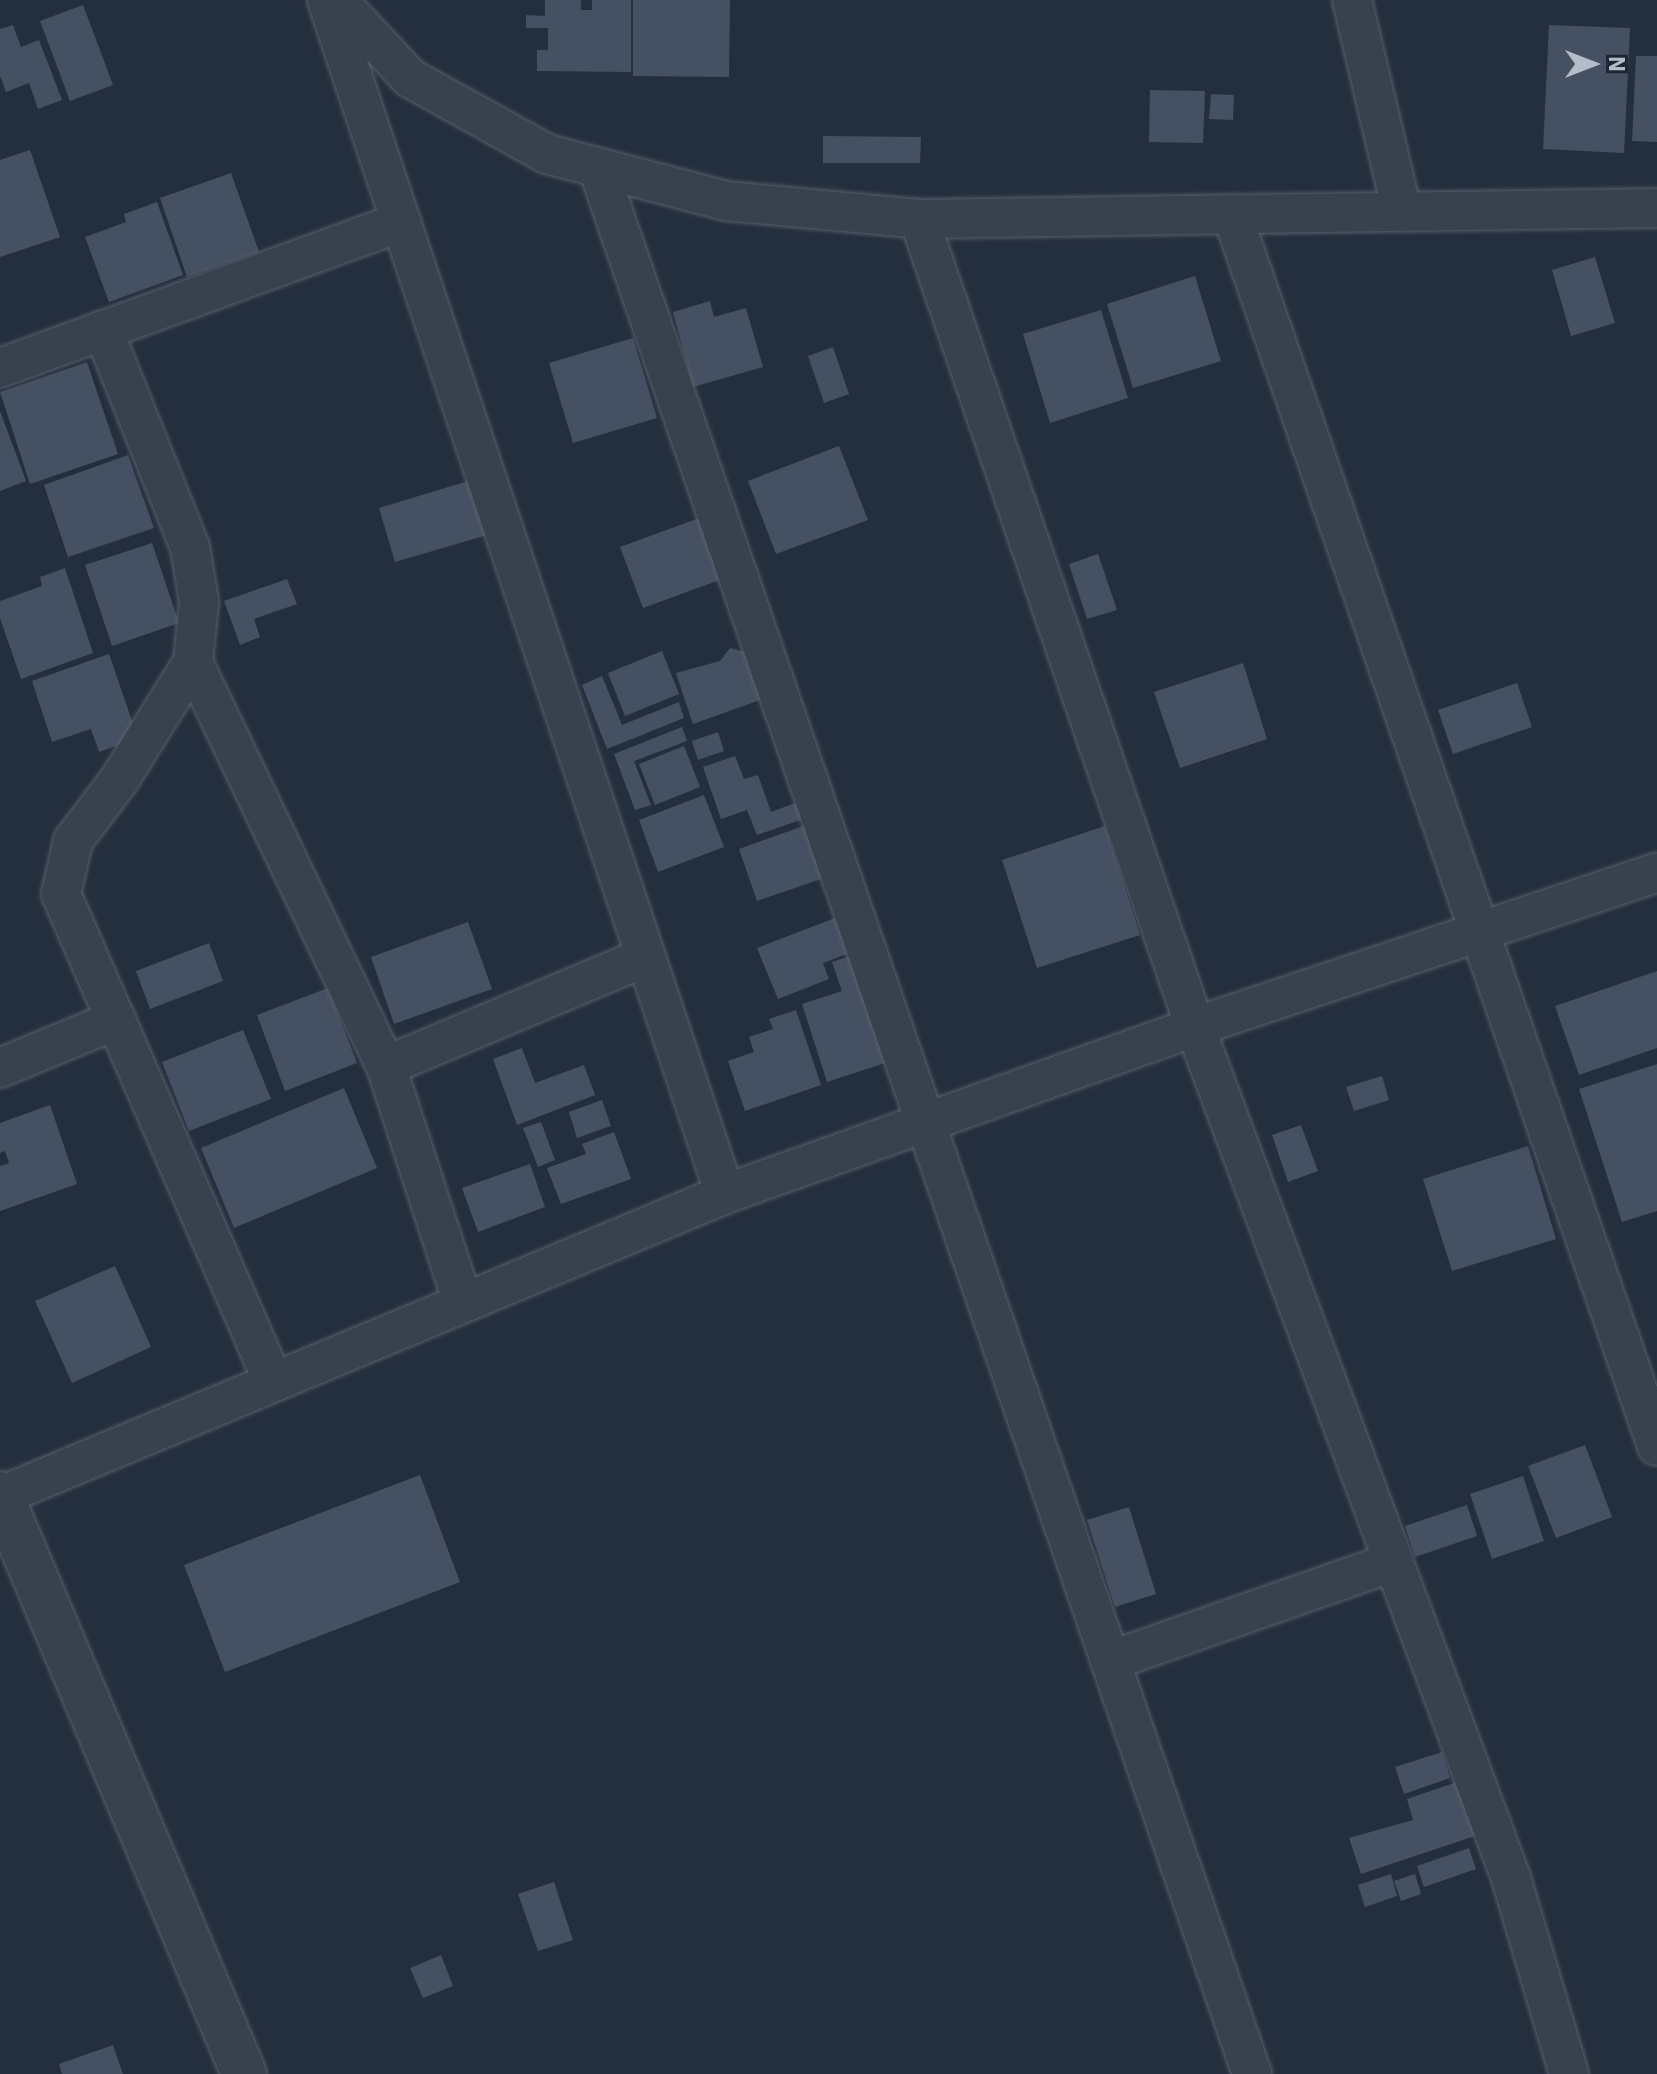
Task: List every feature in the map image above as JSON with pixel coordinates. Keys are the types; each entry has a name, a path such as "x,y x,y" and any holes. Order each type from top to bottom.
{"street":[{"path":"327,0 725,1194"},
{"path":"337,0 410,78 547,154 726,201 919,219 1657,208"},
{"path":"1352,0 1402,212"},
{"path":"598,168 1252,2074"},
{"path":"1232,214 1657,1446"},
{"path":"919,219 1195,1027 1511,1878 1569,2074"},
{"path":"0,368 401,222"},
{"path":"103,330 190,547 199,602 193,662 120,779 73,841 61,894 273,1381"},
{"path":"193,662 386,1066 463,1303"},
{"path":"244,2074 0,1495 725,1194 1195,1027 1657,872"},
{"path":"386,1066 645,957"},
{"path":"0,1068 116,1020"},
{"path":"1110,1661 1393,1562"}],"building":[{"path":"545,0 581,0 581,10 592,10 592,0 631,0 631,72 537,71 537,50 548,50 548,28 526,28 526,15 545,16"},
{"path":"633,0 730,0 729,77 633,76"},
{"path":"83,5 113,85 70,101 40,21"},
{"path":"13,25 21,47 39,40 62,100 38,109 29,83 6,92 0,76 0,29"},
{"path":"1549,25 1630,28 1624,153 1543,149"},
{"path":"1636,56 1657,56 1657,142 1632,141"},
{"path":"1150,90 1205,91 1203,143 1149,142"},
{"path":"1211,94 1234,95 1233,120 1209,119"},
{"path":"823,136 921,137 920,163 823,163"},
{"path":"30,150 60,237 0,257 0,160"},
{"path":"231,173 259,252 187,277 160,198"},
{"path":"157,202 183,275 109,302 85,237 126,222 124,214"},
{"path":"1595,257 1615,323 1571,336 1552,270"},
{"path":"1195,276 1221,361 1133,388 1107,304"},
{"path":"710,301 714,317 746,308 763,367 693,387 673,312"},
{"path":"1101,310 1128,398 1050,423 1023,334"},
{"path":"633,338 657,418 573,443 549,363"},
{"path":"833,347 849,394 824,403 808,356"},
{"path":"87,362 118,454 30,484 0,392"},
{"path":"0,411 26,481 0,491"},
{"path":"839,446 868,520 776,554 748,481"},
{"path":"128,455 154,528 68,557 44,485"},
{"path":"478,478 494,533 395,562 379,508"},
{"path":"702,517 725,578 643,608 620,547"},
{"path":"152,543 179,623 112,646 85,565"},
{"path":"1098,554 1117,610 1087,619 1069,564"},
{"path":"65,568 93,653 21,679 0,618 0,601 42,586 40,577"},
{"path":"287,579 297,604 254,619 260,637 240,645 224,601"},
{"path":"730,648 746,652 763,699 693,724 676,673 720,661"},
{"path":"662,651 679,694 625,716 608,673"},
{"path":"109,654 138,738 99,752 91,729 52,742 32,681"},
{"path":"1243,663 1267,739 1180,768 1154,692"},
{"path":"602,676 622,725 679,702 684,718 607,749 582,685"},
{"path":"1517,683 1532,727 1453,754 1438,710"},
{"path":"682,727 687,741 634,761 651,805 635,810 614,754"},
{"path":"718,732 724,751 698,760 692,741"},
{"path":"684,746 700,787 655,805 639,764"},
{"path":"735,756 744,779 758,775 771,812 803,800 809,817 757,835 747,810 721,819 703,767"},
{"path":"704,795 724,847 658,872 639,820"},
{"path":"809,824 827,877 757,901 739,849"},
{"path":"1105,826 1140,935 1037,968 1002,860"},
{"path":"835,918 849,953 823,963 829,979 778,999 757,948"},
{"path":"468,922 492,989 394,1024 371,957"},
{"path":"209,943 223,981 150,1009 136,971"},
{"path":"859,953 894,1060 827,1082 802,1004 842,991 832,962"},
{"path":"1657,971 1657,1048 1579,1075 1555,1006"},
{"path":"328,988 357,1063 285,1091 257,1015"},
{"path":"796,1010 821,1085 745,1111 728,1061 754,1052 749,1037 773,1029 769,1019"},
{"path":"243,1030 271,1099 189,1131 162,1062"},
{"path":"522,1048 535,1083 584,1065 595,1095 517,1125 493,1059"},
{"path":"1657,1064 1657,1211 1622,1222 1579,1089"},
{"path":"1382,1076 1389,1100 1354,1111 1346,1087"},
{"path":"344,1088 377,1168 234,1228 201,1148"},
{"path":"602,1100 611,1126 577,1138 569,1112"},
{"path":"50,1105 77,1184 0,1211 0,1166 9,1163 5,1151 0,1153 0,1123"},
{"path":"541,1122 555,1160 538,1167 523,1128"},
{"path":"1301,1125 1318,1171 1288,1182 1272,1135"},
{"path":"614,1132 631,1179 561,1204 547,1168 586,1154 582,1144"},
{"path":"1528,1146 1556,1239 1452,1271 1423,1179"},
{"path":"530,1164 545,1207 478,1232 462,1188"},
{"path":"115,1266 151,1347 72,1383 35,1301"},
{"path":"1585,1445 1612,1517 1556,1538 1528,1466"},
{"path":"420,1475 460,1582 225,1672 184,1565"},
{"path":"1523,1476 1544,1541 1492,1559 1470,1494"},
{"path":"1467,1505 1477,1536 1415,1557 1405,1526"},
{"path":"1129,1507 1156,1594 1115,1607 1087,1520"},
{"path":"1442,1752 1450,1778 1404,1794 1395,1767"},
{"path":"1457,1782 1475,1836 1361,1874 1349,1838 1413,1820 1407,1799"},
{"path":"1469,1848 1476,1869 1424,1887 1417,1866"},
{"path":"1391,1874 1397,1896 1365,1907 1358,1885"},
{"path":"1415,1874 1421,1894 1401,1901 1394,1881"},
{"path":"554,1882 573,1940 538,1951 518,1894"},
{"path":"441,1955 453,1986 423,1998 410,1968"},
{"path":"113,2045 123,2074 62,2074 59,2064"}]}
